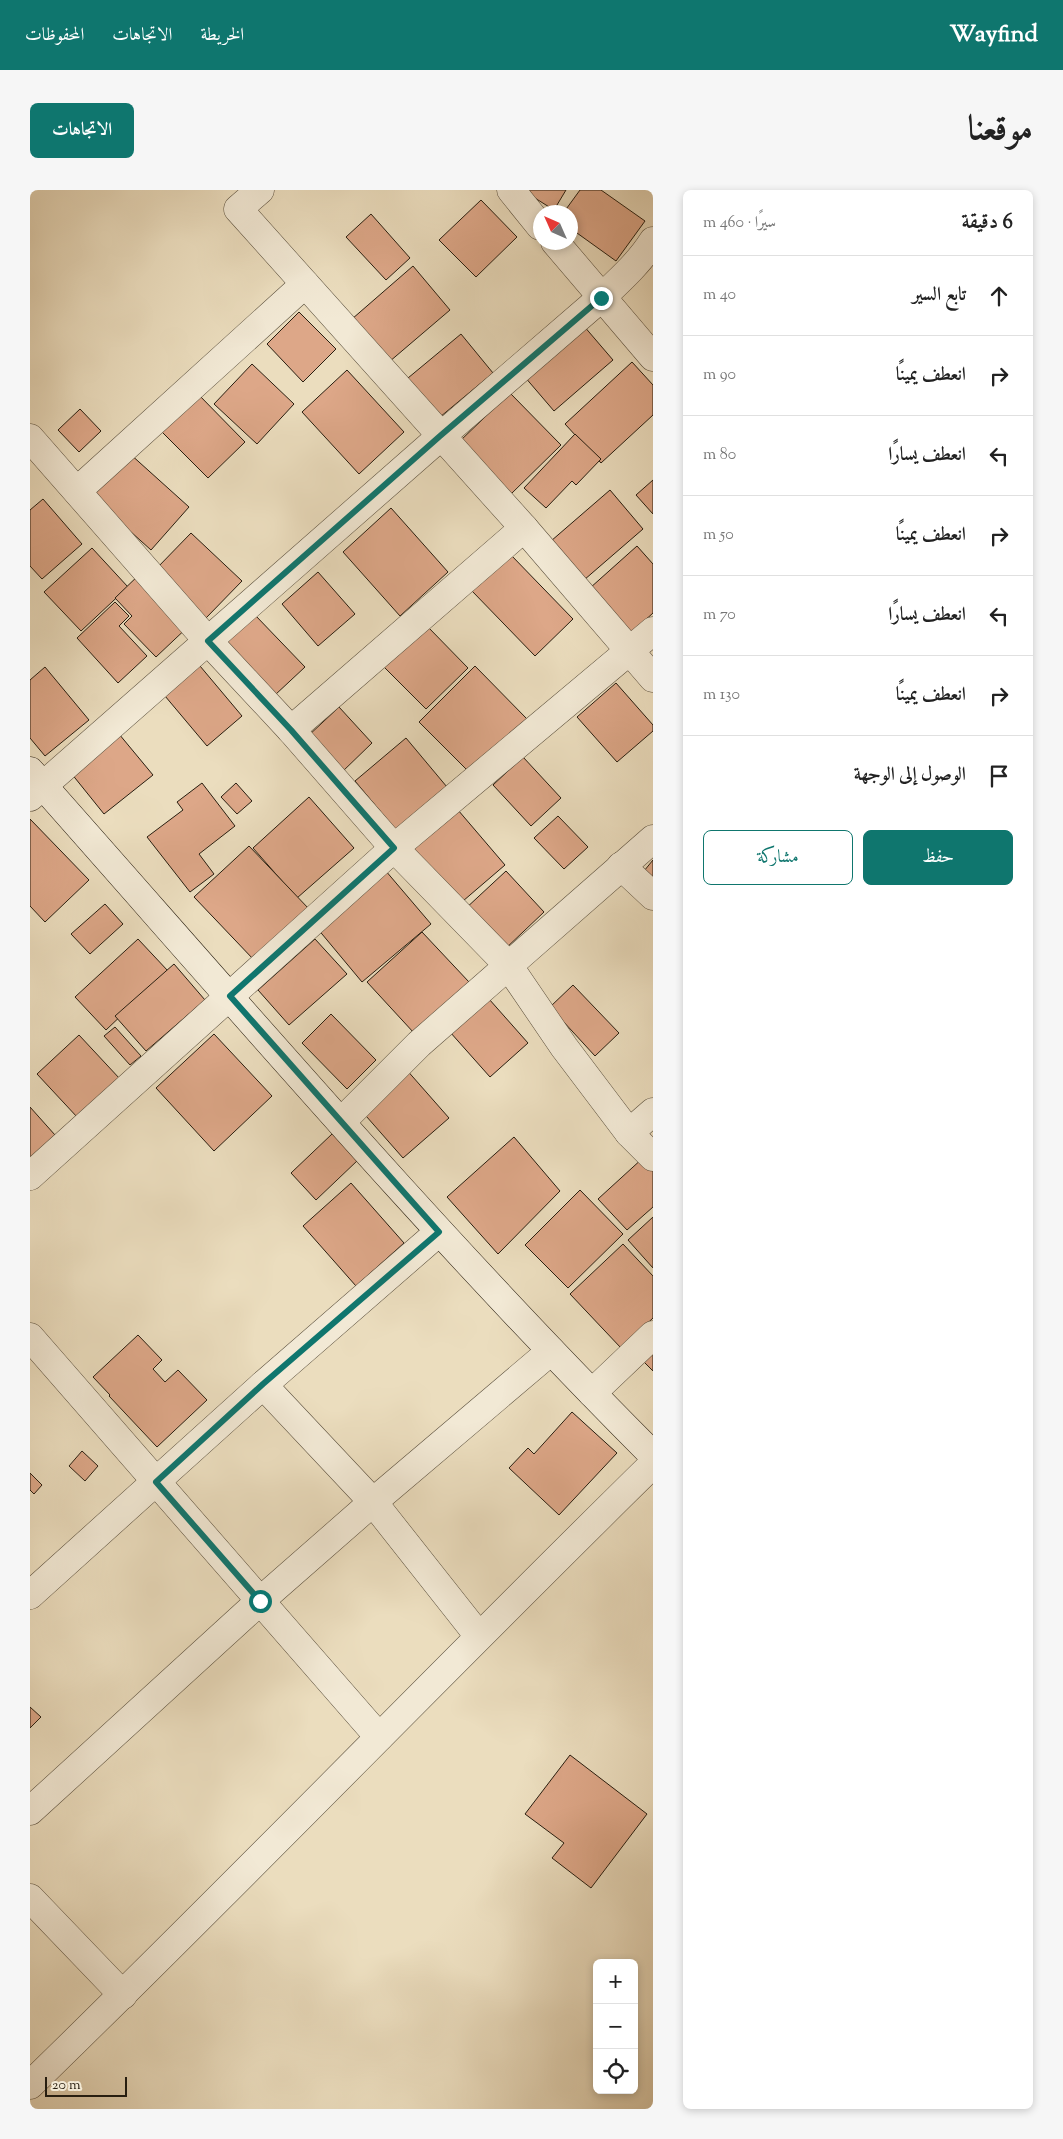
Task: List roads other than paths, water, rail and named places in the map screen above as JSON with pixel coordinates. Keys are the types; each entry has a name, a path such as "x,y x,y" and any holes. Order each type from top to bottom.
{"street":[{"path":"260,190 238,209 524,528 653,678"},
{"path":"510,190 533,218"},
{"path":"653,241 644,255 624,277 601,298 440,436 208,641 34,785 230,996 439,1232 551,1351 653,1455"},
{"path":"562,250 653,357"},
{"path":"77,491 305,284"},
{"path":"30,438 208,641 291,730 394,848 508,966 564,1047 629,1133 653,1157"},
{"path":"291,730 524,528"},
{"path":"30,1176 394,848 653,631"},
{"path":"340,1122 419,1044 653,839"},
{"path":"622,866 653,896"},
{"path":"629,1133 653,1112"},
{"path":"30,1595 263,1384 439,1232"},
{"path":"592,1393 653,1335"},
{"path":"30,1337 379,1737"},
{"path":"30,1811 260,1601 551,1351"},
{"path":"263,1384 373,1502 478,1635"},
{"path":"30,2085 379,1737 478,1635 653,1464"},
{"path":"30,1898 123,1994"}]}
